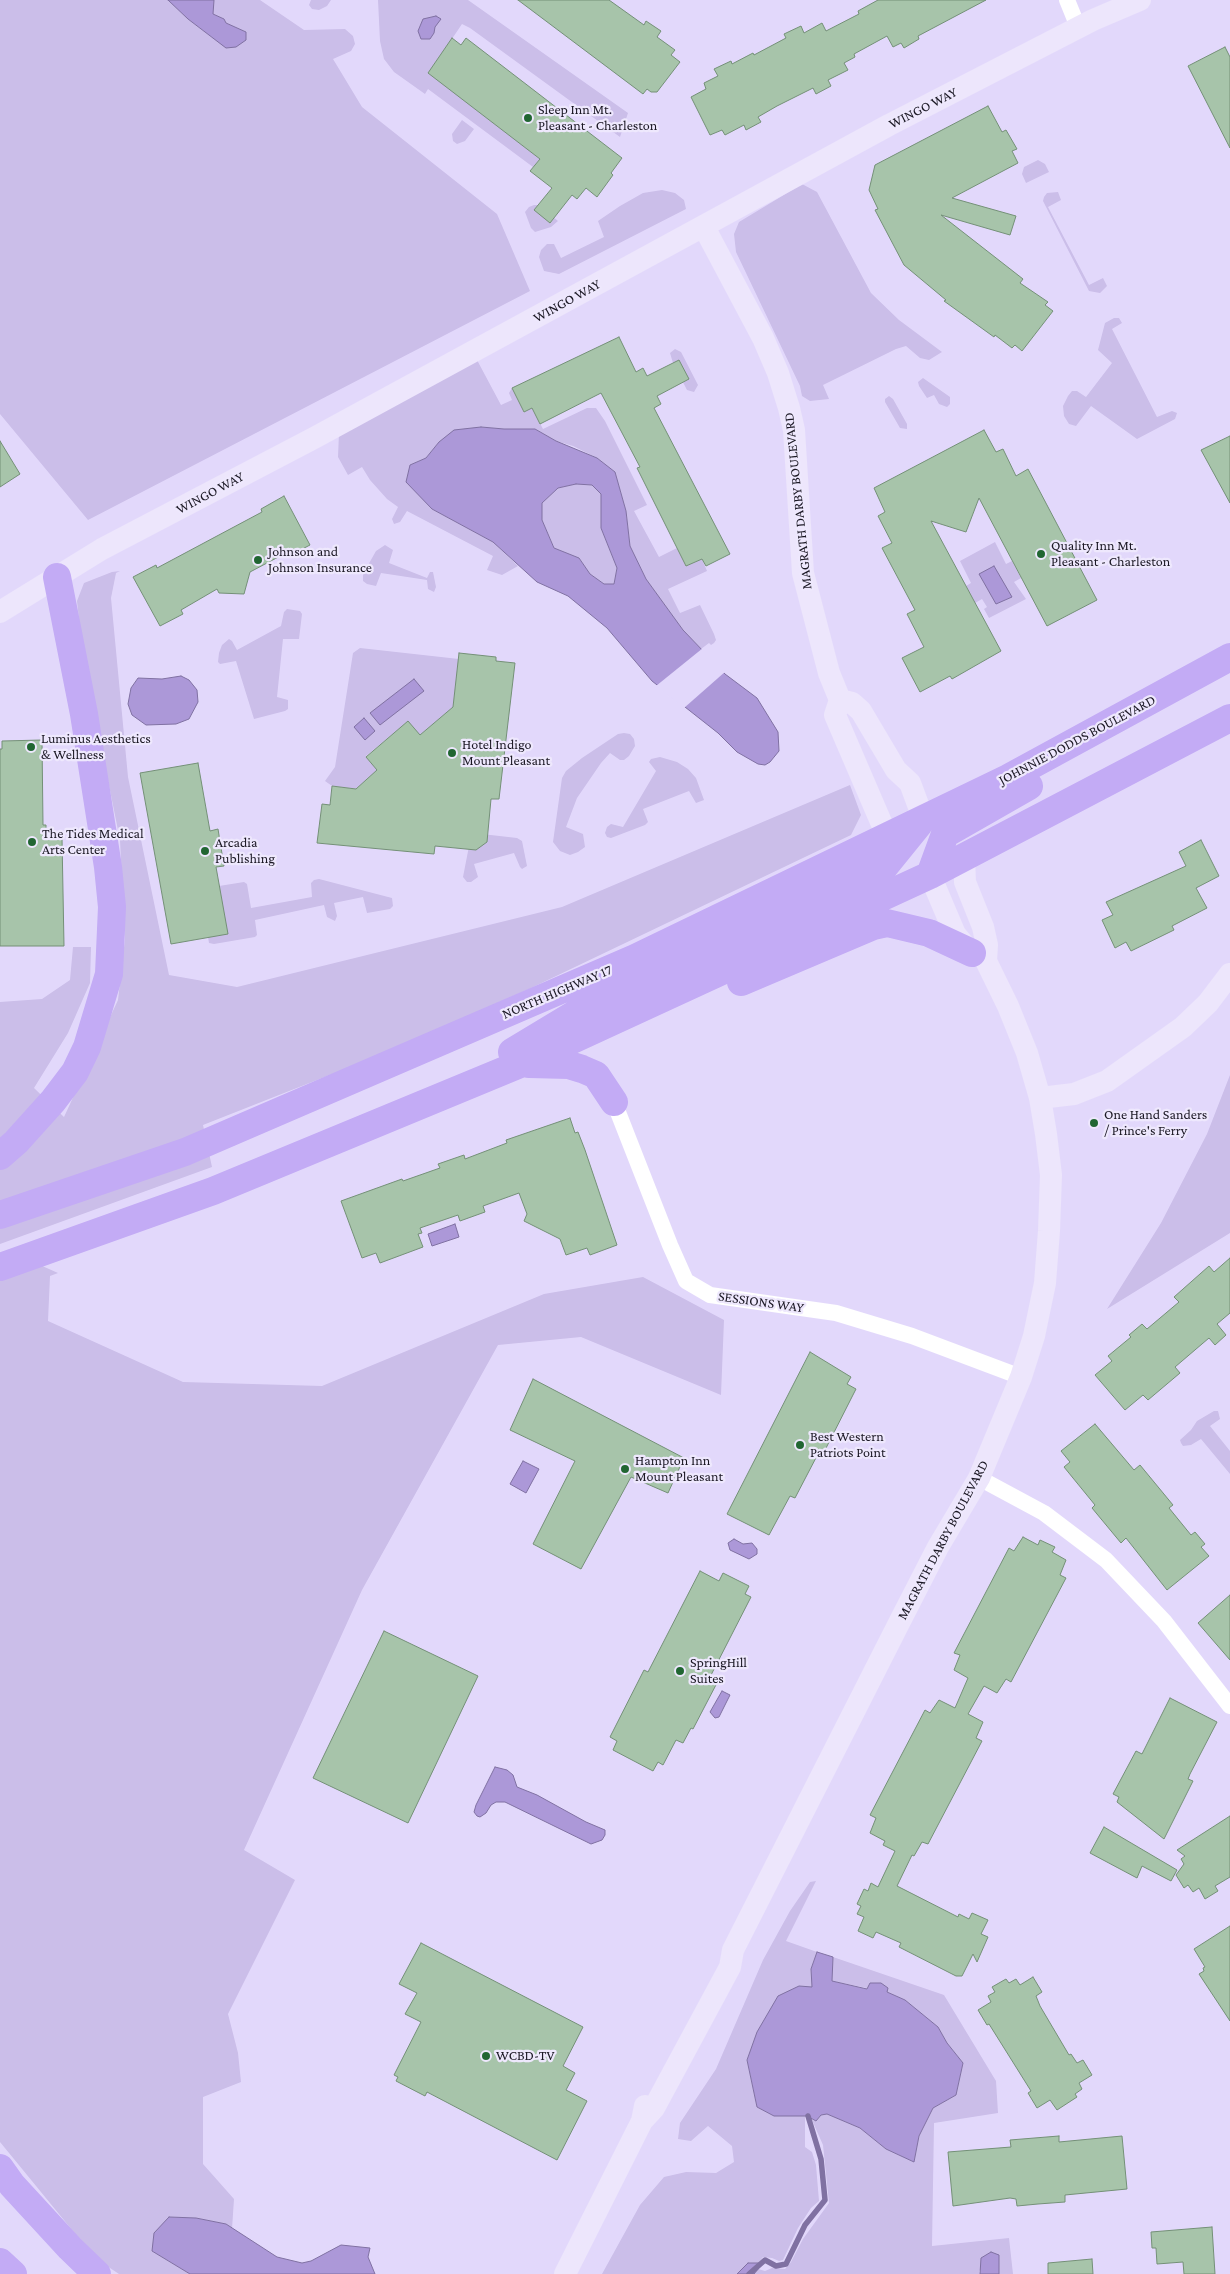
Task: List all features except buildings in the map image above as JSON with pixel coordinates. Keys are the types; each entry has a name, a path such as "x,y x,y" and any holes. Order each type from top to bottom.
{"highway":[{"path":"0,1156 16,1142 53,1101 75,1072 87,1046 109,974 112,942 112,907 108,867 84,714 57,577"},
{"name":"JOHNNIE DODDS BOULEVARD","path":"923,818 1008,778 1230,657"},
{"path":"930,875 945,834 1170,707 1197,675"},
{"path":"0,1267 213,1191 520,1064 930,875 1230,718"},
{"path":"434,1100 580,1011 885,866 923,818"},
{"name":"NORTH HIGHWAY 17","path":"0,1215 185,1152 635,958 923,818"},
{"path":"648,1006 689,1003 873,926 887,923 929,934 979,957"},
{"path":"520,1064 569,1065 582,1069 596,1075 614,1102"},
{"path":"0,2168 12,2185 70,2248 97,2274"},
{"path":"0,2262 13,2274"}],"street":[{"path":"1067,0 1078,27"},
{"name":"WINGO WAY","path":"0,612 102,549 314,438 889,125 1078,27 1106,7 1140,0"},
{"name":"MAGRATH DARBY BOULEVARD","path":"704,227 763,338 778,373 789,408 794,430 804,573 828,673 840,700 836,715 886,836"},
{"path":"840,700 852,703 861,711 896,770 910,783 923,818"},
{"name":"MAGRATH DARBY BOULEVARD","path":"964,858 965,882 987,945 979,957"},
{"name":"MAGRATH DARBY BOULEVARD","path":"565,2274 642,2121 654,2108 730,1967 733,1950 934,1556 979,1478 1021,1377 1034,1336 1045,1284 1051,1175 1040,1098 1027,1053 1008,1006 979,957 955,934 930,875"},
{"path":"1040,1098 1074,1094 1107,1081 1183,1027 1208,1003 1230,974"},
{"name":"SESSIONS WAY","path":"614,1102 686,1281 710,1295 836,1312 912,1336 1021,1377"},
{"path":"979,1478 1044,1513 1106,1560 1164,1621 1230,1706"}],"shaded area":[{"path":"0,0 168,0 188,19 214,39 246,32 226,23 224,19 213,14 214,0 260,0 304,30 345,29 353,36 355,44 351,51 333,59 362,107 497,214 530,291 88,520 0,414"},
{"path":"168,0 214,0 213,14 224,19 226,23 246,32 246,40 236,47 226,48 188,19"},
{"path":"311,0 331,0 327,6 319,10 312,9 309,5"},
{"path":"378,0 468,0 628,113 620,137 462,24 429,73 540,159 533,167 428,89 425,94 394,72 384,59 380,41"},
{"path":"436,16 441,19 435,27 434,33 430,39 421,39 418,31 423,19"},
{"path":"462,120 474,129 465,141 457,144 453,141 452,134"},
{"path":"1038,160 1045,164 1049,172 1026,183 1022,174 1024,167"},
{"path":"802,184 817,192 871,293 899,320 942,352 929,360 920,358 906,346 896,349 823,385 829,399 810,401 802,396 800,386 736,252 734,234 739,222"},
{"path":"662,190 675,193 684,200 686,209 559,274 544,271 539,257 541,250 547,244 554,244 561,258 604,237 598,221 620,206 643,193"},
{"path":"1058,192 1061,200 1048,207 1089,285 1103,278 1107,286 1100,293 1089,291 1043,201 1047,193"},
{"path":"534,205 538,205 558,221 551,227 535,232 531,228 525,212"},
{"path":"1114,318 1119,318 1122,323 1112,329 1157,417 1172,411 1177,413 1175,419 1137,439 1091,406 1076,426 1069,424 1064,416 1063,406 1072,391 1077,391 1086,397 1112,363 1098,350 1105,323"},
{"path":"675,349 681,352 698,385 694,392 687,390 673,363 670,353"},
{"path":"477,360 501,405 512,400 509,393 512,388 524,412 532,408 543,429 587,408 596,408 605,421 647,505 634,511 659,557 677,548 686,566 702,559 707,571 668,589 680,613 700,605 714,634 716,640 714,643 711,645 709,643 701,649 683,630 646,579 630,546 626,511 615,472 597,458 573,446 556,441 535,429 481,427 439,442 426,458 410,465 432,509 493,542 518,566 502,575 487,570 493,556 407,511 400,522 394,524 392,519 398,507 387,499 370,480 362,467 348,475 338,457 339,433"},
{"path":"923,378 950,397 950,404 947,407 939,404 934,395 927,398 918,382"},
{"path":"889,396 893,399 907,424 907,429 900,428 885,402 885,399"},
{"path":"481,427 535,429 556,441 597,458 615,472 626,511 630,546 646,579 683,630 725,674 757,698 778,732 779,751 770,762 765,765 758,764 737,752 718,733 652,681 607,628 568,596 537,582 493,542 432,509 406,482 410,465 426,458 439,442 454,430","holes":["576,484 592,485 601,494 601,528 617,568 614,584 604,584 590,574 579,558 554,548 542,520 542,503 558,488"]},
{"path":"576,484 592,485 601,494 601,528 617,568 614,584 604,584 590,574 579,558 555,549 542,520 542,502 558,488"},
{"path":"995,542 1006,564 1012,561 1021,578 1014,582 1026,599 989,618 984,609 987,607 982,599 975,603 966,586 971,583 960,561"},
{"path":"385,545 393,550 389,563 427,578 430,572 433,572 436,587 434,592 428,589 427,580 381,573 376,586 363,581 363,574 376,551"},
{"path":"994,566 1012,597 996,604 979,574"},
{"path":"120,571 116,573 111,598 128,777 169,975 237,987 562,907 850,785 861,815 851,835 529,989 355,1065 203,1125 212,1167 0,1244 0,1002 42,999 70,980 73,947 91,947 90,983 68,1033 34,1088 64,1117 118,1000 125,939 120,840 83,656 77,601 84,583 112,572"},
{"path":"287,609 300,611 302,614 299,639 283,639 277,697 288,700 288,709 254,719 236,661 220,664 218,662 219,653 222,645 229,639 237,650 281,626 284,612"},
{"path":"360,648 459,659 453,707 420,735 407,722 366,756 377,770 356,789 332,786 325,781 335,767 353,653"},
{"path":"181,676 189,680 197,690 198,702 189,719 176,724 146,725 132,715 128,704 131,688 138,678 162,679"},
{"path":"414,679 424,691 380,725 370,713"},
{"path":"364,718 375,731 365,740 354,727"},
{"path":"618,734 630,734 634,739 635,746 629,756 624,760 620,760 610,753 601,763 577,798 566,827 583,834 585,847 570,855 560,851 553,842 562,778 566,771 582,758"},
{"path":"660,757 677,762 688,769 696,778 704,800 696,803 689,791 643,809 648,822 645,825 611,838 607,837 605,833 607,827 611,824 623,827 656,771 649,762 651,759"},
{"path":"482,834 517,838 522,841 527,866 522,869 520,867 514,853 474,864 478,877 471,882 467,882 463,877 470,841"},
{"path":"319,879 392,898 393,906 390,909 367,913 363,897 334,903 337,916 335,921 327,917 324,905 255,920 257,935 255,937 214,944 209,943 208,937 219,886 244,882 247,884 251,908 312,897 311,883"},
{"path":"1230,1075 1230,1233 1107,1309 1161,1223 1207,1134"},
{"path":"455,1224 459,1237 432,1246 428,1234"},
{"path":"40,1265 58,1273 50,1276 48,1321 183,1382 322,1386 544,1294 643,1277 724,1320 721,1395 581,1337 498,1345 362,1590 244,1850 295,1880 228,2014 238,2053 241,2082 203,2097 203,2164 234,2199 232,2229 226,2224 196,2218 169,2217 152,2251 190,2274 119,2274 95,2258 0,2142 0,1279"},
{"path":"1214,1411 1218,1411 1220,1419 1210,1426 1230,1451 1230,1474 1201,1439 1191,1445 1183,1446 1180,1440 1191,1430 1197,1421"},
{"path":"523,1461 539,1469 526,1493 510,1484"},
{"path":"734,1539 743,1544 752,1543 757,1549 757,1554 749,1559 730,1550 728,1543"},
{"path":"722,1691 730,1695 719,1717 715,1718 710,1712"},
{"path":"495,1767 507,1770 513,1775 517,1787 537,1795 586,1822 605,1830 602,1840 591,1844 505,1802 496,1802 491,1805 486,1813 480,1817 477,1816 474,1812 476,1805"},
{"path":"816,1881 786,1941 817,1952 811,1969 813,1987 747,2060 757,2107 774,2116 805,2116 805,2147 812,2152 816,2165 819,2201 811,2208 798,2228 783,2260 779,2261 763,2257 758,2263 748,2263 737,2274 602,2274 640,2205 664,2177 686,2172 716,2173 734,2162 732,2146 708,2126 691,2141 678,2139 680,2123 716,2069 763,1960 790,1911 810,1882"},
{"path":"817,1952 833,1957 832,1981 867,1989 870,1983 881,1983 888,1988 887,1992 905,2000 938,2027 947,2043 963,2063 956,2095 933,2108 919,2136 914,2162 886,2149 860,2128 827,2114 821,2115 816,2121 807,2116 774,2116 757,2107 747,2060 757,2032 778,1996 799,1986 812,1987 811,1969"},
{"path":"833,1957 944,1995 996,2081 998,2113 934,2123 932,2246 1009,2238 1013,2274 999,2274 999,2255 979,2271 980,2274 754,2274 758,2269 765,2271 772,2268 785,2269 791,2262 803,2239 829,2203 823,2145 812,2120 816,2121 821,2115 827,2114 860,2128 886,2149 914,2162 919,2136 933,2108 956,2095 963,2063 947,2043 938,2027 905,2000 887,1992 832,1981"},
{"path":"169,2217 196,2218 226,2224 277,2257 302,2263 311,2261 341,2245 370,2248 368,2257 375,2274 190,2274 152,2251 154,2233"},
{"path":"991,2252 999,2255 999,2274 980,2274 981,2258"},
{"path":"748,2263 763,2263 754,2274 737,2274"}],"pier":[{"path":"703,648 726,671 684,708 656,686"}],"waterway":[{"path":"749,2274 765,2260 776,2266 786,2264 805,2225 825,2200 821,2159 808,2116"}],"place":[{"name":"Sleep Inn Mt. Pleasant - Charleston","path":"528,118"},
{"name":"Quality Inn Mt. Pleasant - Charleston","path":"1041,554"},
{"name":"Johnson and Johnson Insurance","path":"258,560"},
{"name":"Luminus Aesthetics & Wellness","path":"31,747"},
{"name":"Hotel Indigo Mount Pleasant","path":"452,753"},
{"name":"The Tides Medical Arts Center","path":"32,842"},
{"name":"Arcadia Publishing","path":"205,851"},
{"name":"One Hand Sanders / Prince's Ferry","path":"1094,1123"},
{"name":"Best Western Patriots Point","path":"800,1445"},
{"name":"Hampton Inn Mount Pleasant","path":"625,1469"},
{"name":"SpringHill Suites","path":"680,1671"},
{"name":"WCBD-TV","path":"486,2056"}]}
